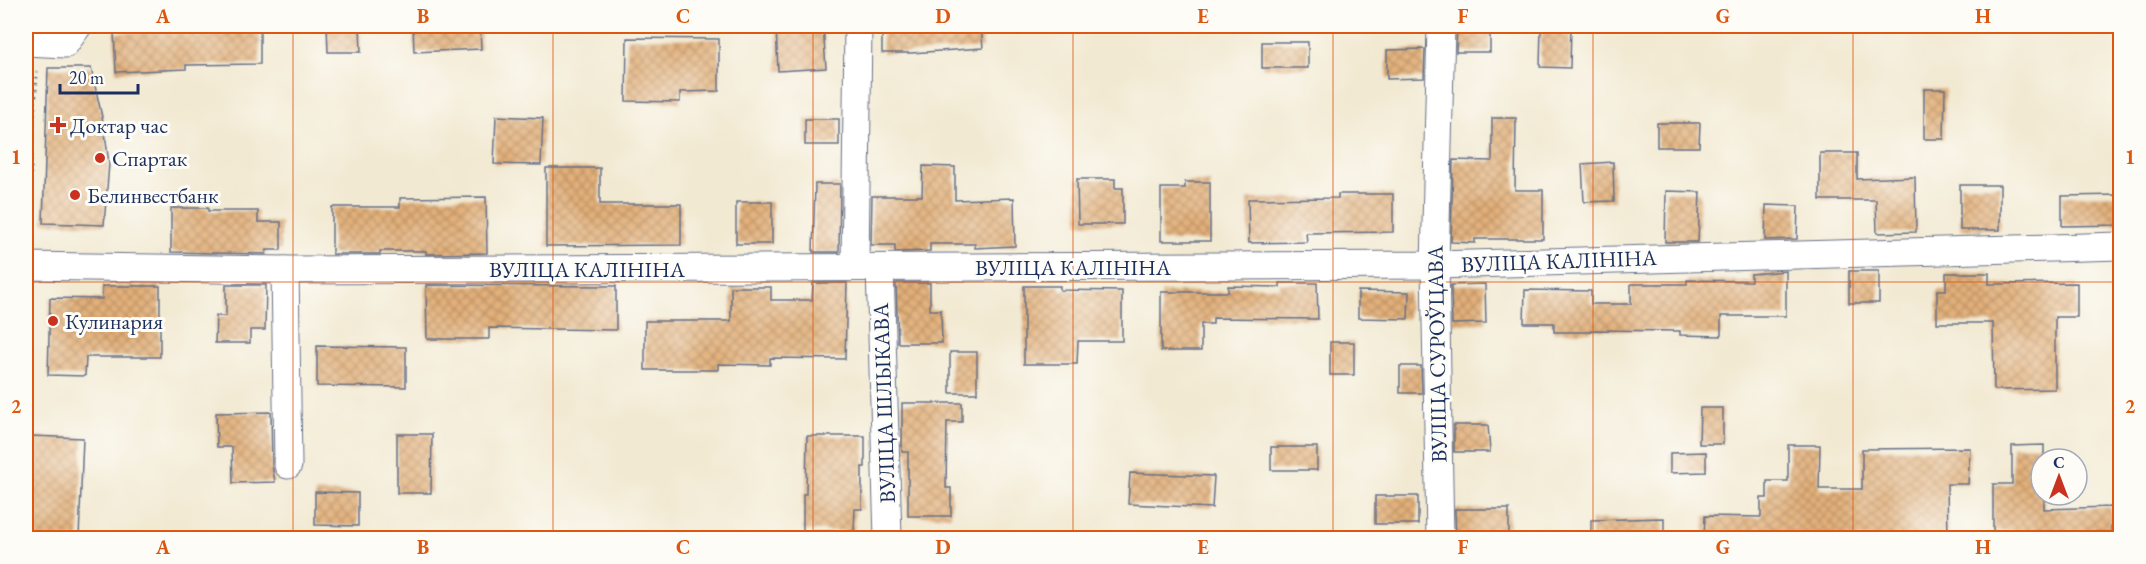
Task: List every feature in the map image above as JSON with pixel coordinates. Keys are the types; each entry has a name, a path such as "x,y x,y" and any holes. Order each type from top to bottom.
{"street":[{"path":"32,43 65,44 78,26"},
{"name":"ВУЛІЦА ШЛЫКАВА","path":"858,26 867,268 888,538"},
{"name":"ВУЛІЦА СУРОЎЦАВА","path":"1440,538 1435,265 1441,26"},
{"name":"ВУЛІЦА КАЛІНІНА","path":"26,266 285,270 1435,265 2121,246"},
{"path":"285,270 288,465"}],"path":[{"path":"26,242 32,43"}],"building":[{"path":"327,26 360,26 361,52 328,52"},
{"path":"413,26 480,26 481,49 414,52"},
{"path":"776,26 823,26 826,68 778,71"},
{"path":"882,26 981,26 983,48 882,53"},
{"path":"1457,26 1490,26 1490,52 1456,52"},
{"path":"1541,26 1571,26 1570,68 1540,67"},
{"path":"260,28 260,64 186,65 186,69 116,72 114,33"},
{"path":"627,38 719,39 719,91 680,92 680,102 626,101"},
{"path":"1262,42 1308,42 1308,68 1262,68"},
{"path":"1425,49 1424,78 1387,79 1387,50"},
{"path":"48,68 91,68 104,126 109,164 104,225 43,223"},
{"path":"1924,89 1945,89 1944,139 1924,139"},
{"path":"496,116 543,118 541,165 494,164"},
{"path":"1492,118 1516,118 1515,190 1543,190 1543,239 1475,239 1475,243 1451,242 1453,160 1492,161"},
{"path":"805,119 839,119 839,145 805,145"},
{"path":"1657,123 1700,123 1699,147 1657,147"},
{"path":"1820,153 1857,153 1857,179 1915,177 1916,232 1877,233 1876,200 1820,200"},
{"path":"1613,162 1614,201 1584,202 1582,164"},
{"path":"923,166 955,167 955,200 1014,198 1015,246 975,248 975,244 930,244 930,251 895,252 895,245 871,245 872,196 922,196"},
{"path":"546,168 600,168 600,204 681,204 681,245 546,246"},
{"path":"1077,179 1115,179 1115,188 1123,188 1123,224 1078,224"},
{"path":"1185,182 1210,182 1210,241 1161,241 1161,188 1185,188"},
{"path":"815,184 840,184 839,252 813,252"},
{"path":"1960,185 2000,185 2000,230 1960,230"},
{"path":"1666,191 1700,192 1698,242 1665,242"},
{"path":"1338,194 1393,194 1393,232 1306,233 1307,242 1249,243 1248,199 1338,198"},
{"path":"2121,195 2121,225 2062,226 2062,196"},
{"path":"486,197 487,253 426,254 426,251 380,251 380,254 332,254 332,207 400,207 400,198"},
{"path":"736,202 772,202 772,244 736,244"},
{"path":"1766,205 1798,206 1797,239 1765,240"},
{"path":"171,208 258,211 258,222 281,222 281,250 267,250 266,254 171,252"},
{"path":"1786,271 1786,316 1721,316 1721,336 1680,335 1680,331 1554,332 1554,323 1524,323 1525,290 1591,291 1591,304 1631,304 1631,284 1687,284 1687,280 1751,281 1751,274"},
{"path":"1849,271 1879,271 1879,303 1849,303"},
{"path":"1946,273 1989,273 1989,284 2077,283 2077,317 2055,317 2055,389 1994,390 1993,323 1937,323 1937,290 1946,290"},
{"path":"813,283 847,283 845,359 770,358 770,365 718,364 718,370 645,370 645,321 731,321 731,287 771,287 771,300 812,300"},
{"path":"896,283 930,283 930,310 941,310 942,343 898,343"},
{"path":"1280,283 1317,283 1318,319 1213,318 1213,324 1201,324 1201,351 1161,351 1161,292 1228,292 1228,286 1280,287"},
{"path":"1485,284 1486,323 1452,324 1451,285"},
{"path":"226,285 266,285 265,330 250,330 250,343 215,343 216,316 226,316"},
{"path":"426,285 616,286 616,330 489,328 489,339 427,339"},
{"path":"102,286 160,286 160,357 86,357 85,376 48,375 50,298 102,299"},
{"path":"1024,286 1060,286 1060,290 1122,291 1122,341 1078,341 1077,364 1024,364"},
{"path":"1358,291 1409,292 1408,319 1358,318"},
{"path":"1330,342 1354,342 1354,375 1330,375"},
{"path":"317,346 406,347 406,387 317,386"},
{"path":"950,352 977,352 977,393 950,393"},
{"path":"1400,366 1421,366 1422,393 1400,393"},
{"path":"902,403 962,403 962,422 947,422 946,488 951,488 951,516 908,516 908,452 902,452"},
{"path":"1700,408 1723,408 1723,444 1699,444"},
{"path":"271,412 272,465 275,482 233,483 232,447 217,447 216,413"},
{"path":"1454,425 1488,425 1490,452 1454,452"},
{"path":"397,434 432,434 431,493 397,493"},
{"path":"31,436 83,438 79,538 27,538"},
{"path":"807,436 865,436 862,509 855,509 854,531 803,531"},
{"path":"1788,445 1820,445 1819,489 1862,489 1862,449 1970,448 1968,484 1947,484 1948,538 1704,538 1705,516 1761,517 1761,498 1767,498 1767,481 1788,481"},
{"path":"2044,445 2044,447 2029,447 2029,507 2044,507 2044,509 2111,507 2111,532 1993,531 1993,484 2012,484 2012,446"},
{"path":"1271,447 1317,447 1317,470 1271,470"},
{"path":"1706,452 1706,472 1670,473 1670,453"},
{"path":"1130,473 1214,476 1212,508 1128,504"},
{"path":"315,492 358,493 358,526 315,525"},
{"path":"1375,496 1418,496 1418,524 1375,524"},
{"path":"1455,509 1509,509 1509,538 1456,538"},
{"path":"1664,518 1664,538 1591,538 1591,520"}],"place":[{"name":"Доктар час","path":"58,125"},
{"name":"Спартак","path":"100,158"},
{"name":"Белинвестбанк","path":"75,195"},
{"name":"Кулинария","path":"53,321"}]}
